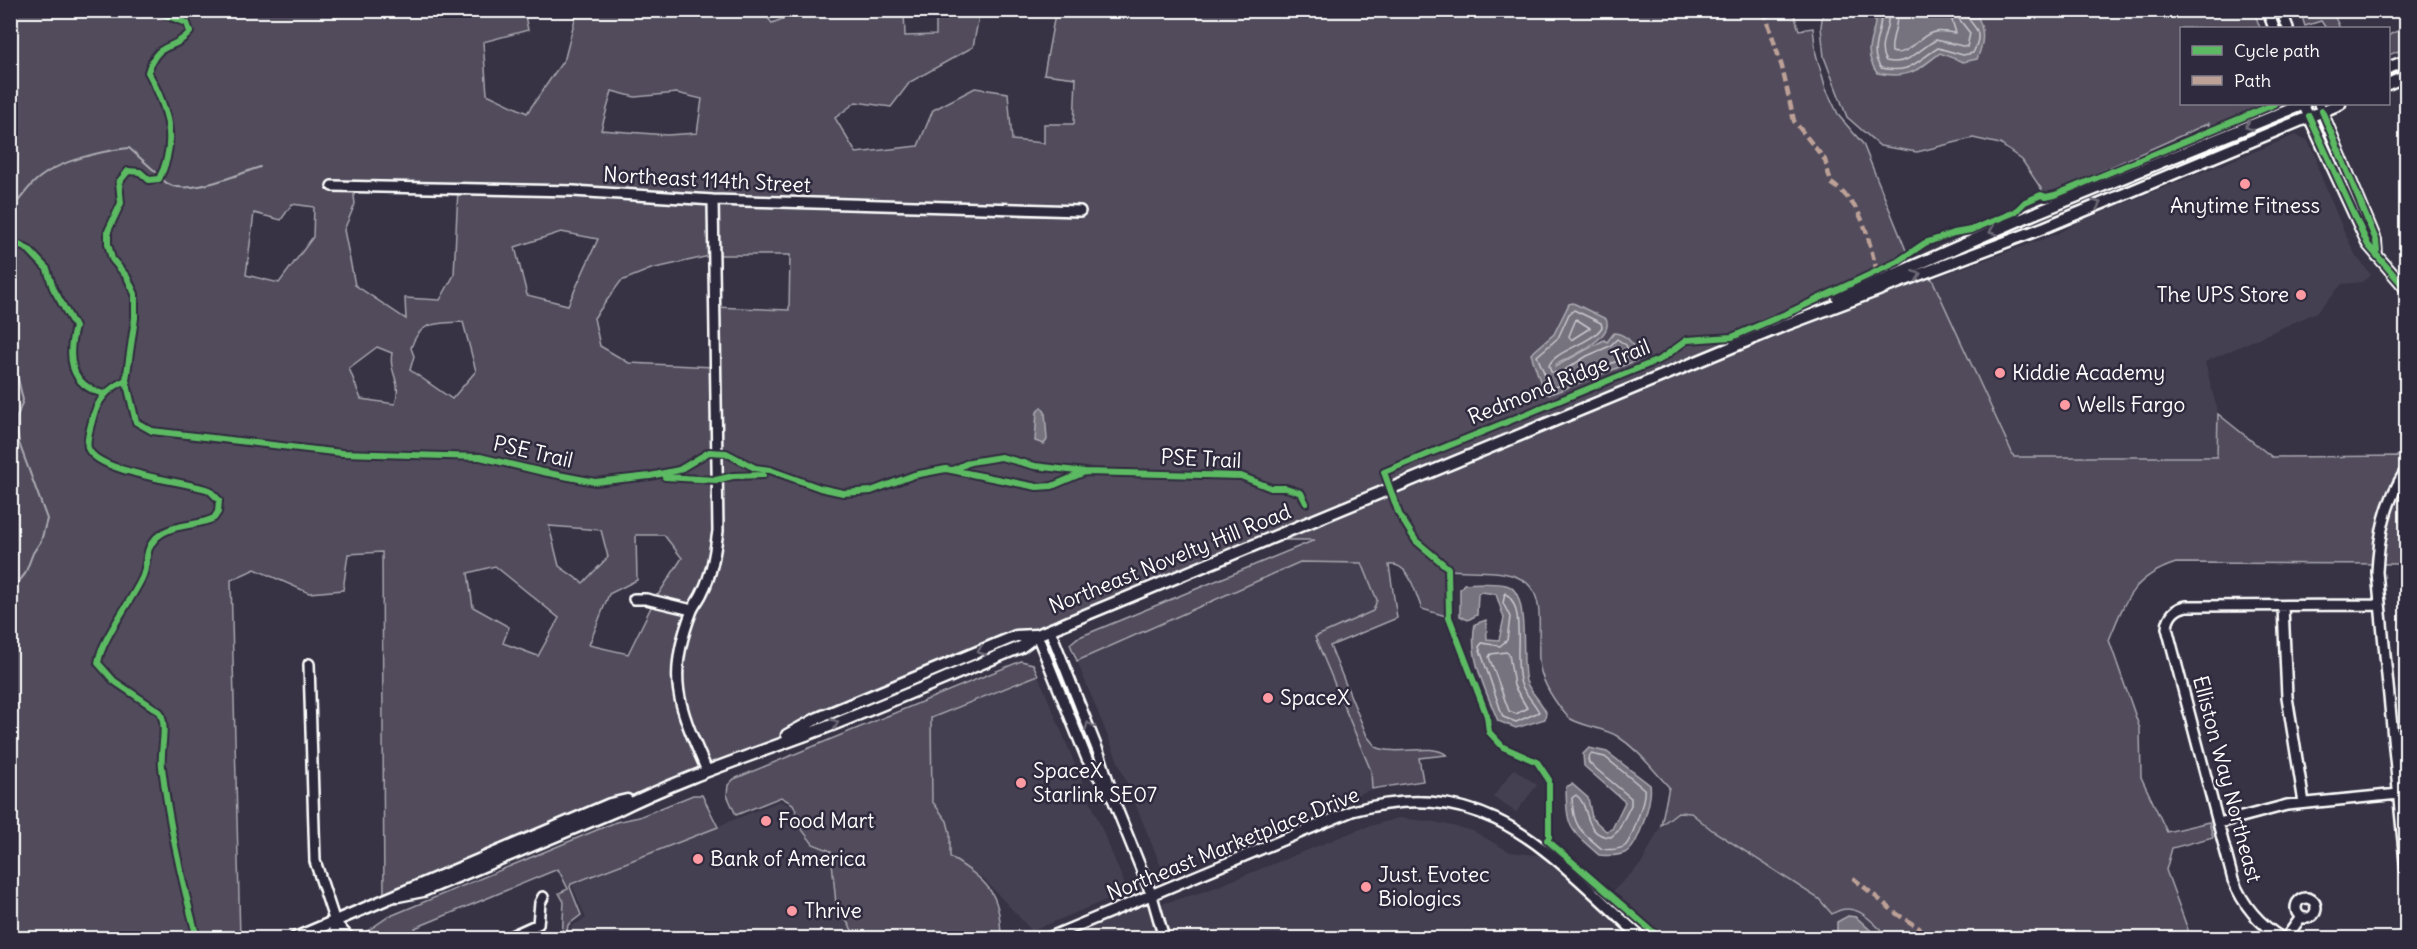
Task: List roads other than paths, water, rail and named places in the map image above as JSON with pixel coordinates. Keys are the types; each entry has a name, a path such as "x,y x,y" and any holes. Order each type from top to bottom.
{"main road":[{"path":"2390,67 2406,61"},
{"path":"2390,83 2406,76"},
{"name":"Northeast Novelty Hill Road","path":"1783,326 1941,253 2301,105"},
{"name":"Northeast Novelty Hill Road","path":"295,939 398,896 423,891 615,811 642,797 760,749 825,728 1022,647 1037,635 1783,326 2043,228 2309,116 2320,107"}],"street":[{"path":"2267,10 2274,27"},
{"path":"2281,10 2288,27"},
{"path":"2304,105 2355,220 2377,256 2406,290"},
{"path":"2320,107 2376,240 2377,256"},
{"name":"Northeast 114th Street","path":"332,186 573,191 713,200 1080,211"},
{"path":"707,771 682,712 677,691 678,655 692,610 711,572 718,531 713,200"},
{"path":"2406,470 2386,507 2381,524 2377,572 2406,872"},
{"path":"634,599 646,599 692,610"},
{"path":"2304,803 2287,697 2283,607 2379,605"},
{"name":"Elliston Way Northeast","path":"2282,939 2260,923 2241,897 2233,880 2167,628 2172,614 2187,606 2283,607"},
{"path":"1050,630 1100,756 1112,796 1152,897 1164,939"},
{"path":"1037,635 1087,759 1112,796"},
{"path":"309,664 315,861 335,922 335,939"},
{"path":"2394,735 2406,734"},
{"path":"2219,823 2269,809 2304,803 2399,794"},
{"name":"Northeast Marketplace Drive","path":"1048,939 1352,812 1383,803 1414,800 1470,808 1517,830 1562,866 1642,939"},
{"path":"507,939 536,927 540,918 540,903 543,897"},
{"path":"2286,939 2301,917"},
{"path":"335,922 349,939"}],"water":[{"path":"1874,11 1965,11 1977,15 1983,37 1977,59 1963,62 1940,53 1911,72 1897,75 1877,73 1869,54 1875,19"},
{"path":"1573,303 1606,319 1607,326 1598,340 1556,364 1555,367 1604,340 1607,342 1614,333 1628,339 1640,359 1549,395 1543,390 1531,354 1554,334 1569,304"},
{"path":"1041,407 1045,412 1047,440 1044,444 1035,441 1037,412"},
{"path":"1464,584 1503,584 1514,590 1522,612 1526,681 1546,712 1545,719 1516,728 1498,721 1479,673 1473,636 1475,624 1486,620 1487,639 1499,640 1504,618 1496,594 1481,592 1478,594 1477,615 1468,620 1460,616 1460,589"},
{"path":"1589,748 1607,752 1650,785 1644,822 1636,841 1627,852 1599,855 1581,839 1571,826 1567,811 1566,787 1572,784 1588,798 1592,818 1606,831 1612,829 1625,802 1584,766 1583,754"},
{"path":"1848,916 1856,917 1879,938 1840,938 1837,934 1837,922"}],"waterway":[{"path":"10,210 35,181 48,172 70,161 94,154 129,148 157,173"},
{"path":"163,180 171,185 196,187 260,167"},
{"path":"10,256 14,267 10,289"},
{"path":"10,345 23,400 16,420 19,443 47,519 41,541 33,553 25,574 10,592"}],"place":[{"name":"Anytime Fitness","path":"2245,184"},
{"name":"The UPS Store","path":"2301,295"},
{"name":"Kiddie Academy","path":"2000,373"},
{"name":"Wells Fargo","path":"2065,405"},
{"name":"SpaceX","path":"1268,698"},
{"name":"SpaceX Starlink SE07","path":"1021,783"},
{"name":"Food Mart","path":"766,821"},
{"name":"Bank of America","path":"698,859"},
{"name":"Just. Evotec Biologics","path":"1366,887"},
{"name":"Thrive","path":"792,911"}]}
